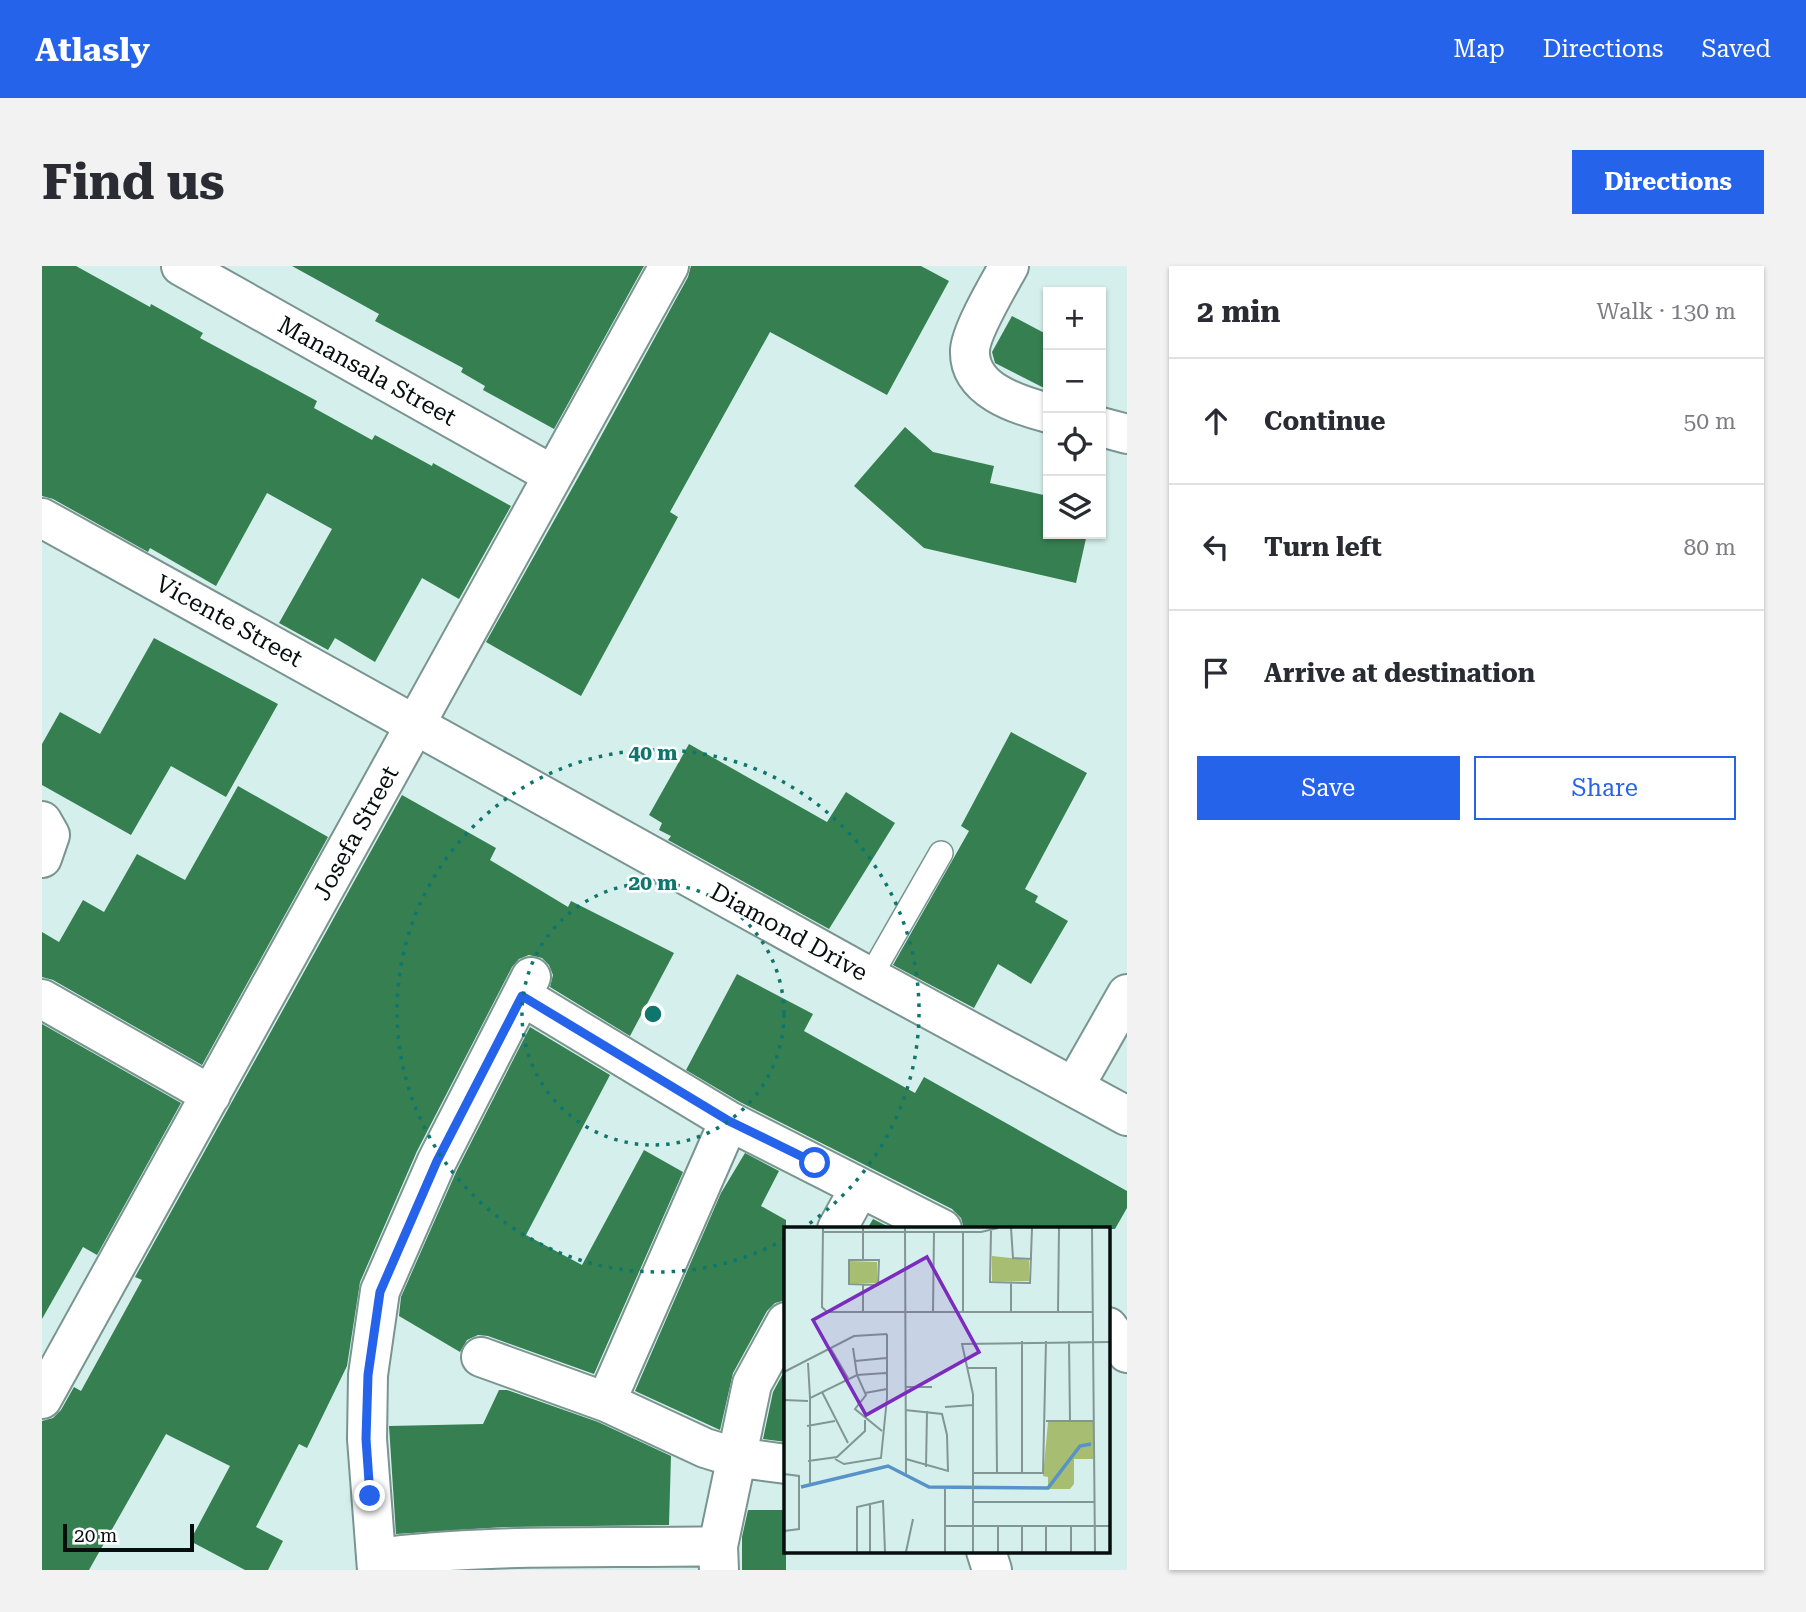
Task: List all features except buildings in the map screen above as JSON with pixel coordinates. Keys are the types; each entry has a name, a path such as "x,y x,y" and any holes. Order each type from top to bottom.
{"street":[{"name":"Manansala Street","path":"181,266 553,475"},
{"name":"Josefa Street","path":"42,1399 669,266"},
{"path":"1009,266 988,304 970,350 980,382 1015,404 1043,412"},
{"path":"1106,428 1127,434"},
{"name":"Vicente Street","path":"42,518 416,724"},
{"name":"Diamond Drive","path":"416,724 870,978 1127,1116"},
{"path":"42,821 50,835 42,858"},
{"path":"784,1326 752,1384 734,1457 719,1558 604,1549 485,1546 376,1564 366,1439 368,1375 380,1292 437,1161 527,987 729,1121 938,1227"},
{"path":"1074,1087 1127,994"},
{"path":"42,999 211,1095"},
{"path":"606,1402 729,1121"},
{"path":"838,1227 859,1189"},
{"path":"1110,1330 1127,1353"},
{"path":"481,1357 606,1402 705,1448 734,1457 784,1464"},
{"path":"986,1552 992,1570"}],"lane":[{"path":"870,978 941,853"}],"route":[{"path":"370,1496 366,1439 368,1375 380,1292 437,1161 522,996 729,1121 815,1163"}]}
